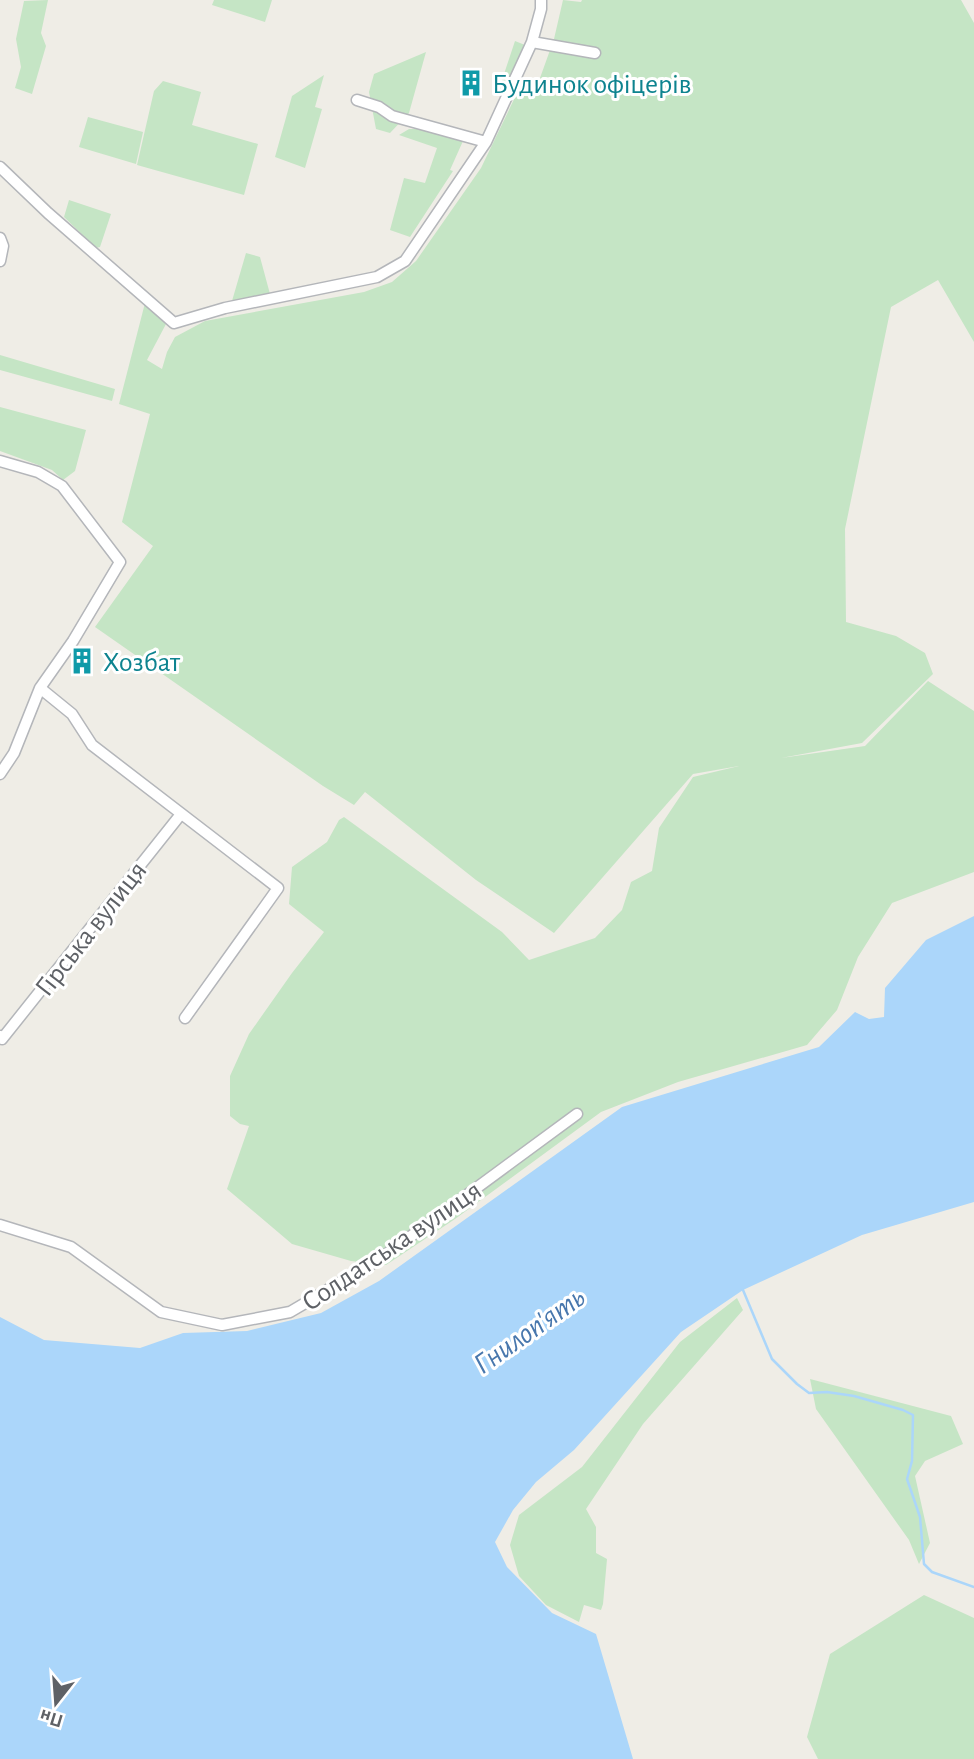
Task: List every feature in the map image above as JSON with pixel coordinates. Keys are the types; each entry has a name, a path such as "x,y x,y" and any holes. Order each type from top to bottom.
{"street":[{"path":"0,167 76,238 174,323 225,308 377,277 405,261 486,142 532,42 541,0"},
{"path":"532,42 595,53"},
{"path":"357,100 379,107 392,116 486,142"},
{"path":"0,238 3,246 0,261"},
{"path":"0,461 38,472 62,486 120,562 73,641 40,688 14,753 0,774"},
{"path":"40,688 72,714 92,746 278,888 185,1018"},
{"name":"Гірська вулиця","path":"0,1036 2,1039 181,814"},
{"name":"Солдатська вулиця","path":"0,1225 71,1247 161,1312 222,1325 290,1312 380,1259 578,1114"}],"green space":[{"path":"48,0 41,33 46,46 32,94 15,88 21,67 16,39 24,1"},
{"path":"214,0 272,0 265,22 212,5"},
{"path":"563,0 961,0 974,23 974,342 938,280 891,307 845,529 846,622 896,636 925,653 933,674 862,743 781,758 865,746 928,681 974,711 974,872 892,903 858,957 837,1010 807,1045 678,1082 601,1112 455,1219 386,1265 351,1261 292,1244 227,1189 249,1126 240,1124 230,1116 230,1076 249,1034 324,932 289,904 292,867 327,842 339,820 344,817 502,932 529,960 595,938 622,910 631,882 652,871 659,828 693,777 739,766 693,774 554,933 476,880 365,792 354,805 95,627 153,546 122,522 150,414 119,404 145,303 166,324 147,360 162,369 175,337 205,321 364,292 392,282 416,261 481,168 518,91 540,78 554,39"},
{"path":"515,41 525,45 504,91 499,89"},
{"path":"426,52 409,113 390,133 376,129 369,92 374,74"},
{"path":"324,75 315,107 322,109 305,168 275,157 292,96"},
{"path":"163,81 201,92 192,125 258,144 244,195 137,165 154,91"},
{"path":"88,117 143,132 136,164 79,147"},
{"path":"409,129 428,129 463,141 450,170 453,171 410,237 390,230 404,178 425,183 437,148 399,135"},
{"path":"69,200 111,214 100,247 96,248 64,217"},
{"path":"246,253 260,257 270,294 232,301"},
{"path":"0,355 115,389 112,401 0,370"},
{"path":"0,407 86,430 75,471 63,480 52,470 0,451"},
{"path":"737,1298 743,1310 643,1424 586,1509 596,1527 596,1553 607,1559 601,1610 584,1605 579,1622 546,1605 519,1576 510,1545 519,1515 582,1467 680,1342"},
{"path":"810,1379 951,1416 963,1444 925,1461 915,1476 930,1543 919,1564 909,1540 816,1409"},
{"path":"924,1595 974,1618 974,1759 818,1759 807,1737 830,1654"}],"water":[{"name":"Гнилоп'ять","path":"974,916 974,1202 862,1235 743,1290 681,1332 574,1450 536,1482 513,1510 495,1542 507,1567 552,1613 596,1634 633,1759 0,1759 0,1317 44,1340 140,1348 183,1333 247,1331 321,1313 379,1281 622,1107 819,1047 855,1012 869,1019 884,1017 885,988 926,940"}],"waterway":[{"path":"743,1290 772,1359 809,1393 827,1392 854,1396 913,1415 912,1461 907,1479 920,1517 924,1564 932,1572 974,1587"}],"place":[{"name":"Будинок офіцерів","path":"471,83"},
{"name":"Хозбат","path":"82,661"}]}
